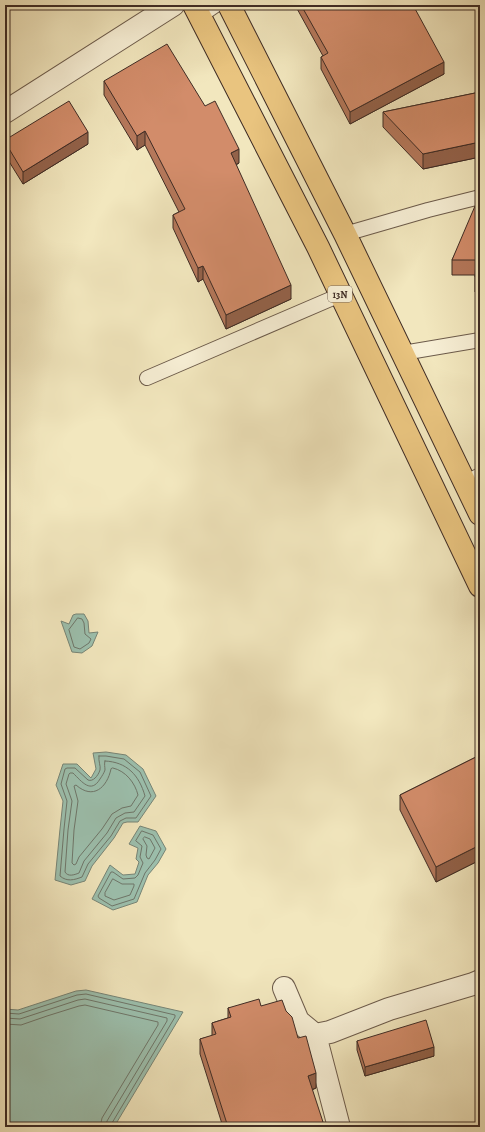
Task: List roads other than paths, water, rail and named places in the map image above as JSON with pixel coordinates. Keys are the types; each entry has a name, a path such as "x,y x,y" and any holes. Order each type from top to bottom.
{"highway":[{"path":"229,5 345,234 403,353 472,479 480,514"},
{"name":"13N","path":"203,9 480,586"}],"street":[{"path":"5,112 173,5"},
{"path":"315,1035 330,1032 389,1009 480,981"},
{"path":"284,988 298,1021 315,1035 339,1127"}],"lane":[{"path":"345,234 428,210 480,197"},
{"path":"146,378 340,295"},
{"path":"403,353 480,340"}],"water":[{"path":"84,614 88,621 89,633 98,632 92,646 82,653 72,652 61,621 69,624 73,615"},
{"path":"106,752 126,755 143,769 156,796 138,822 123,823 114,838 92,866 85,881 71,885 55,880 63,801 56,785 63,764 77,764 91,778 96,769 93,753"},
{"path":"140,826 156,831 166,849 158,863 148,875 137,902 113,910 92,899 110,865 123,875 135,874 139,862 136,859 138,848 129,844"},
{"path":"86,990 183,1012 114,1127 5,1127 5,1009 18,1010 76,991"}]}
